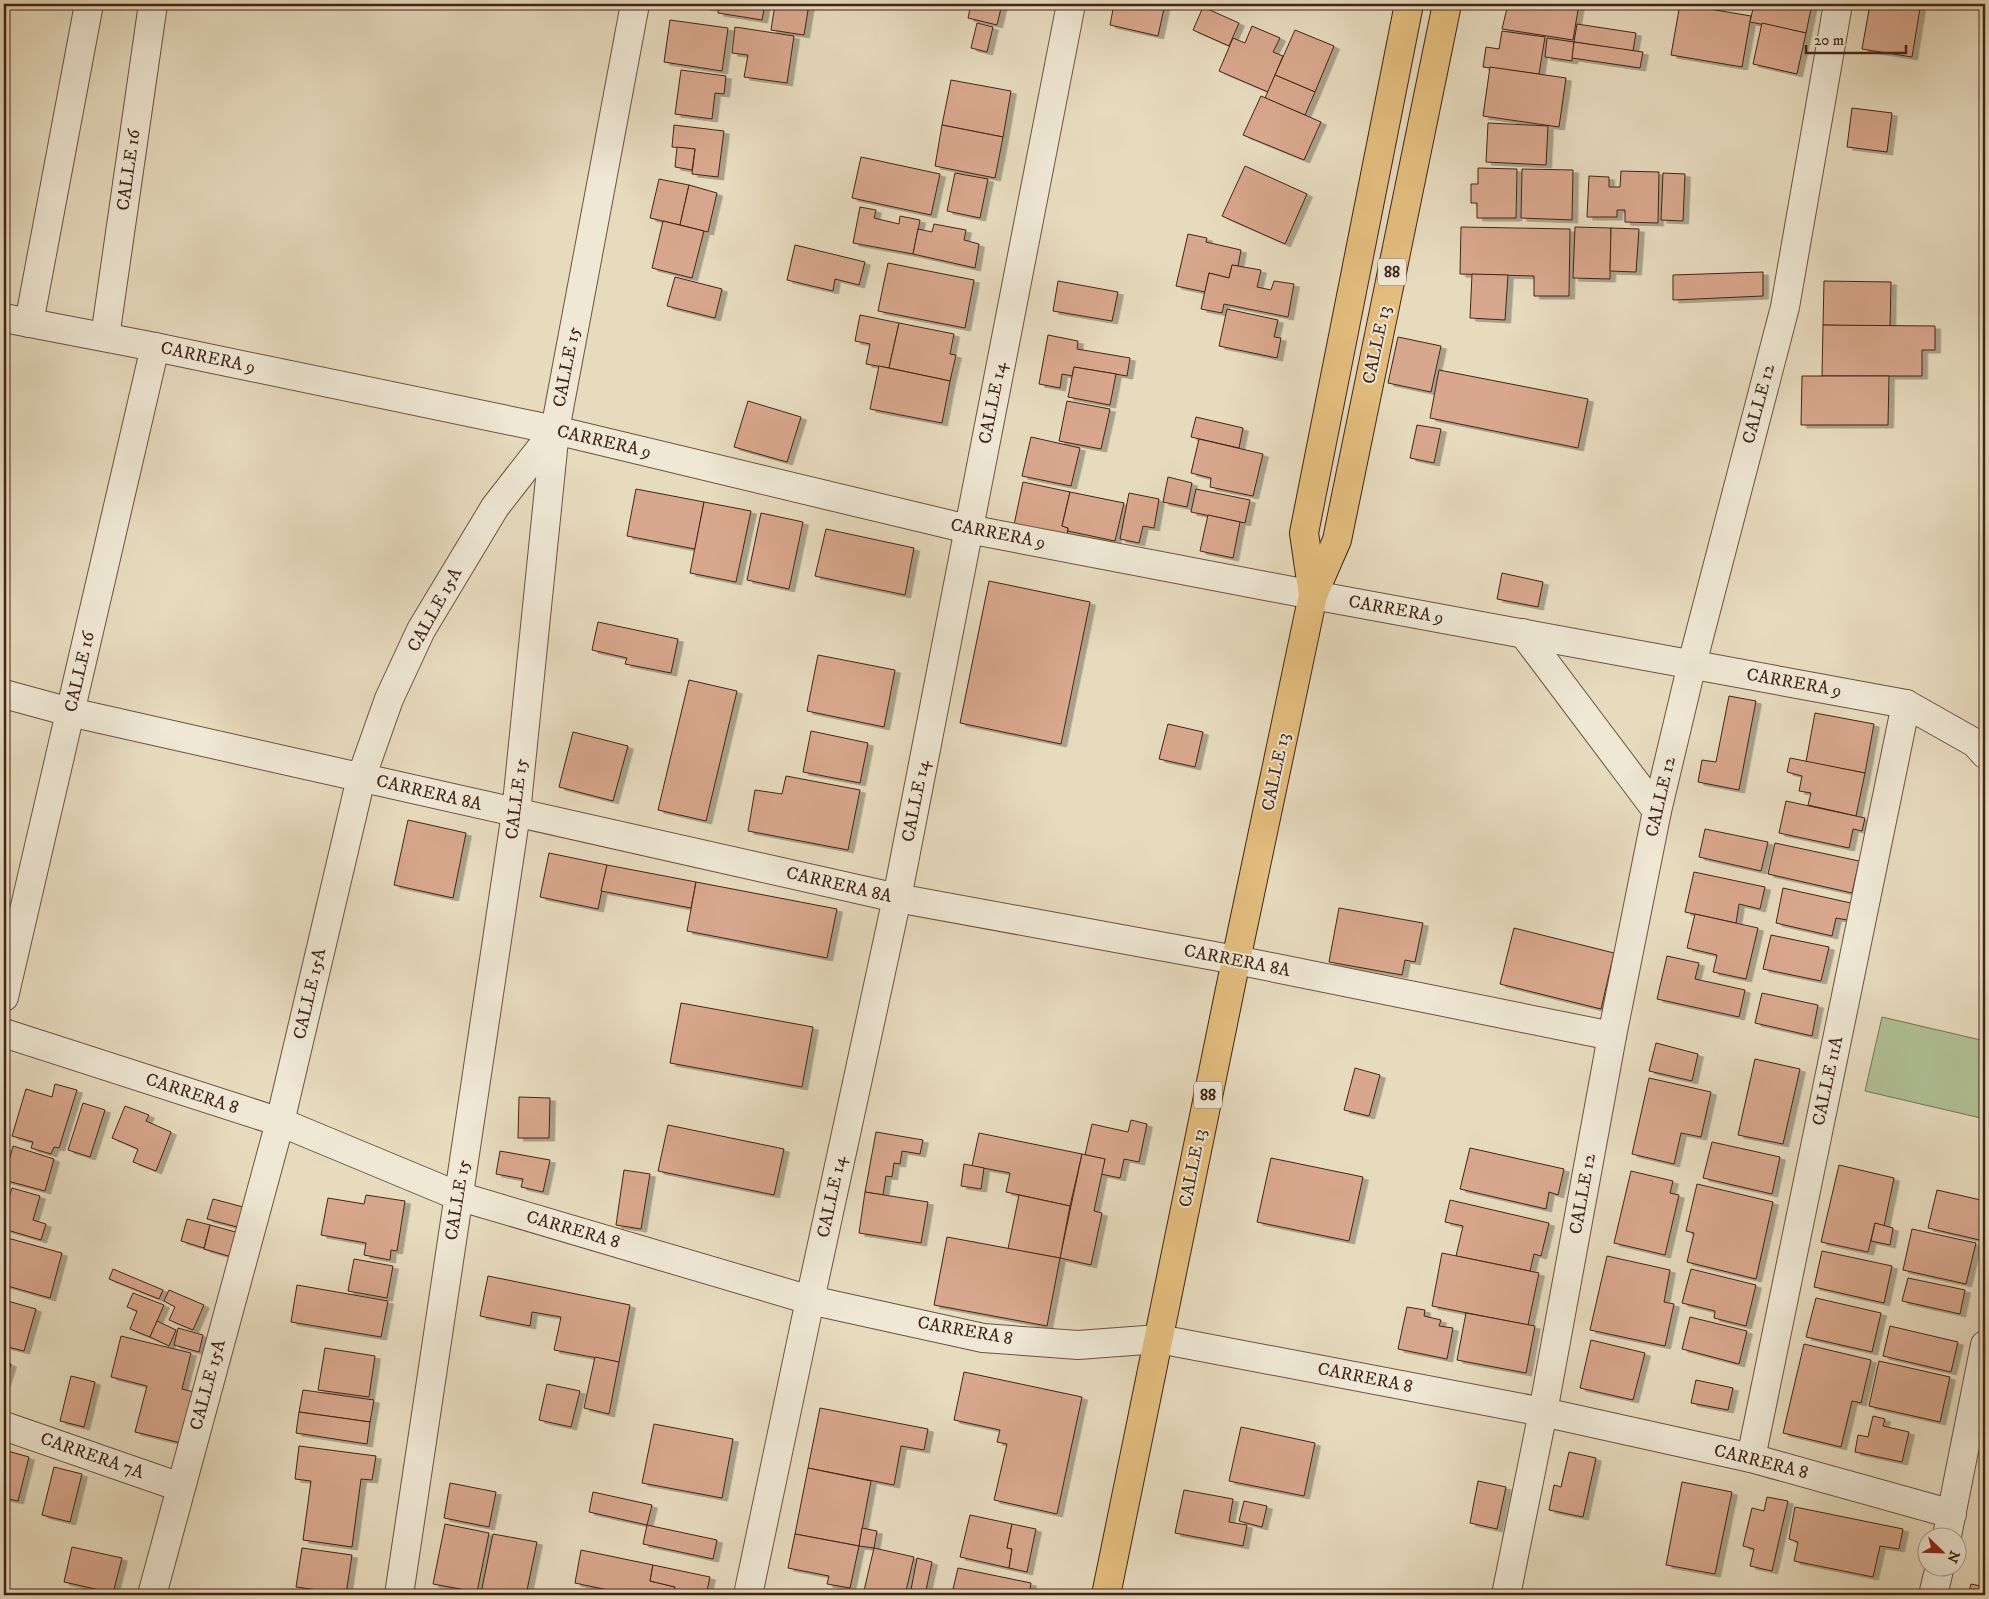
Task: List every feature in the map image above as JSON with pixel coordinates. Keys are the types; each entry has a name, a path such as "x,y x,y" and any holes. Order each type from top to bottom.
{"highway":[{"name":"CALLE 13","path":"1313,595 1304,533 1409,4"},
{"name":"CALLE 13","path":"1106,1595 1313,595 1338,540 1447,4"}],"street":[{"path":"16,320 89,4"},
{"name":"CALLE 16","path":"105,337 153,4"},
{"name":"CALLE 15","path":"399,1595 516,813 555,430 635,4"},
{"name":"CALLE 14","path":"748,1595 897,898 1070,4"},
{"name":"CALLE 12","path":"1506,1595 1543,1412 1612,1036 1657,811 1692,664 1785,307 1838,4"},
{"name":"CARRERA 9","path":"16,320 555,430 968,529 1313,595 1906,704 1975,743 1985,754"},
{"name":"CALLE 16","path":"4,997 155,347"},
{"name":"CALLE 15A","path":"152,1595 280,1122 361,778 389,699 421,630 495,507 555,430"},
{"path":"1523,633 1657,811"},
{"name":"CARRERA 8A","path":"4,694 70,712 897,898 1236,960 1612,1036"},
{"name":"CALLE 11A","path":"1751,1458 1906,704"},
{"name":"CARRERA 8","path":"4,1033 280,1122 458,1196 810,1300 983,1338 1078,1345 1159,1339 1543,1412 1751,1458 1949,1525"},
{"path":"1949,1525 1985,1345"},
{"name":"CARRERA 7A","path":"4,1426 180,1486"},
{"path":"1933,1595 1938,1576"}],"green space":[{"path":"1882,1017 1985,1041 1985,1119 1865,1091"}],"building":[{"path":"685,4 719,4 719,9"},
{"path":"719,4 765,4 762,20 718,13"},
{"path":"775,4 809,4 804,35 771,30"},
{"path":"971,4 1002,4 997,25 968,18"},
{"path":"1114,4 1165,4 1158,36 1110,25"},
{"path":"1508,4 1579,4 1573,40 1502,29"},
{"path":"1680,4 1751,16 1742,67 1671,55"},
{"path":"1754,4 1812,4 1806,33 1750,22"},
{"path":"1870,4 1896,4 1920,8 1912,57 1862,49"},
{"path":"1203,7 1239,23 1229,46 1193,30"},
{"path":"670,20 728,28 722,71 664,62"},
{"path":"977,23 993,27 987,52 971,48"},
{"path":"1762,23 1806,33 1797,74 1753,64"},
{"path":"1577,24 1636,33 1633,51 1574,42"},
{"path":"1252,26 1280,38 1273,52 1283,56 1268,92 1219,71 1233,38 1245,43"},
{"path":"735,27 794,36 787,83 744,77 748,55 732,53"},
{"path":"1295,30 1334,46 1315,92 1275,75"},
{"path":"1502,31 1545,37 1539,74 1483,67 1486,47 1499,49"},
{"path":"1547,38 1574,42 1572,61 1545,57"},
{"path":"1574,42 1643,52 1640,68 1572,58"},
{"path":"1490,67 1566,78 1559,127 1483,116"},
{"path":"681,70 726,76 724,94 715,93 712,119 675,114"},
{"path":"1275,75 1315,92 1305,115 1265,98"},
{"path":"951,80 1011,91 1003,137 942,125"},
{"path":"1261,96 1321,122 1304,160 1243,135"},
{"path":"1852,108 1892,113 1887,152 1847,147"},
{"path":"1488,123 1548,126 1546,165 1486,162"},
{"path":"674,125 724,131 718,177 692,174 695,149 672,147"},
{"path":"942,125 1003,137 995,178 935,166"},
{"path":"677,147 695,149 692,170 675,167"},
{"path":"861,157 940,174 931,215 852,198"},
{"path":"1245,166 1307,194 1285,244 1222,216"},
{"path":"1478,168 1517,169 1516,218 1477,218 1477,203 1471,203 1471,184 1478,184"},
{"path":"1522,169 1573,170 1572,220 1521,218"},
{"path":"1621,171 1659,172 1658,223 1625,222 1625,210 1617,210 1617,217 1587,217 1589,176 1609,177 1609,187 1620,187"},
{"path":"955,173 988,179 980,218 947,211"},
{"path":"1663,173 1685,174 1683,221 1661,220"},
{"path":"659,179 689,185 680,225 650,218"},
{"path":"689,185 717,193 708,232 680,225"},
{"path":"860,207 876,210 874,218 899,224 900,216 920,220 913,254 853,243"},
{"path":"663,221 704,231 692,278 652,268"},
{"path":"934,224 966,230 964,240 979,244 975,268 913,254 918,229 932,232"},
{"path":"1461,227 1570,229 1569,296 1534,296 1534,276 1460,274"},
{"path":"1575,227 1611,228 1610,279 1573,278"},
{"path":"1611,228 1639,229 1636,272 1610,271"},
{"path":"1188,234 1207,238 1206,242 1241,250 1238,266 1232,265 1229,278 1209,273 1205,292 1176,286"},
{"path":"795,245 865,262 859,285 835,279 833,291 787,280"},
{"path":"888,263 974,280 965,328 878,311"},
{"path":"1232,265 1261,270 1257,287 1271,290 1274,281 1294,284 1288,317 1224,304 1222,313 1201,309 1209,273 1229,278"},
{"path":"1763,272 1763,296 1673,300 1673,275"},
{"path":"1472,274 1508,275 1505,320 1470,318"},
{"path":"675,277 722,289 715,318 667,306"},
{"path":"1058,281 1118,292 1112,321 1053,311"},
{"path":"1824,281 1891,282 1890,327 1823,325"},
{"path":"1227,309 1278,320 1274,337 1281,338 1277,358 1219,346"},
{"path":"860,315 899,323 889,368 866,364 870,344 855,341"},
{"path":"899,323 954,334 950,354 956,355 950,381 889,368"},
{"path":"1823,325 1935,326 1935,350 1922,350 1922,376 1822,376"},
{"path":"1048,335 1078,341 1077,349 1130,358 1127,376 1074,367 1072,376 1062,374 1060,388 1039,384"},
{"path":"1398,337 1441,346 1431,392 1388,383"},
{"path":"879,366 950,381 942,423 870,409"},
{"path":"1074,367 1116,374 1110,405 1068,397"},
{"path":"1439,370 1588,399 1578,448 1430,418"},
{"path":"1802,376 1889,376 1888,425 1801,425"},
{"path":"748,401 801,417 787,462 734,447"},
{"path":"1067,401 1110,409 1101,449 1059,441"},
{"path":"1196,417 1243,428 1239,448 1191,437"},
{"path":"1417,425 1441,429 1434,463 1410,458"},
{"path":"1031,437 1080,448 1071,486 1022,476"},
{"path":"1199,439 1263,454 1253,496 1210,487 1211,478 1191,473"},
{"path":"1168,477 1192,483 1187,507 1163,502"},
{"path":"1023,482 1070,492 1062,526 1068,528 1067,535 1014,525"},
{"path":"636,489 704,502 695,549 627,536"},
{"path":"1196,489 1250,500 1245,523 1191,512"},
{"path":"1070,492 1124,503 1115,541 1068,531 1068,528 1062,526"},
{"path":"1129,493 1159,499 1154,528 1143,526 1139,543 1120,539"},
{"path":"704,502 751,511 736,582 690,573"},
{"path":"761,513 803,522 789,589 747,580"},
{"path":"1208,515 1240,522 1233,558 1200,551"},
{"path":"826,529 914,548 905,595 815,576"},
{"path":"1502,573 1543,582 1538,607 1497,599"},
{"path":"989,581 1090,602 1061,744 960,723"},
{"path":"598,622 678,639 671,673 625,664 627,658 592,650"},
{"path":"818,655 895,670 884,727 807,711"},
{"path":"689,680 737,691 706,821 658,810"},
{"path":"1729,696 1756,701 1739,790 1698,782 1702,760 1716,762"},
{"path":"1815,713 1874,724 1865,773 1806,762"},
{"path":"1168,724 1203,732 1195,767 1159,759"},
{"path":"811,731 868,743 860,783 803,772"},
{"path":"573,732 628,746 613,801 559,787"},
{"path":"1790,758 1865,773 1856,816 1808,805 1811,793 1799,791 1802,776 1787,772"},
{"path":"786,776 860,790 848,850 748,831 755,790 782,794"},
{"path":"1786,801 1865,818 1862,831 1853,829 1849,848 1779,833"},
{"path":"408,820 466,833 453,898 394,885"},
{"path":"1705,829 1768,842 1761,871 1699,857"},
{"path":"1775,843 1859,861 1852,893 1768,874"},
{"path":"549,853 607,865 598,909 540,897"},
{"path":"607,865 696,882 691,908 601,891"},
{"path":"1694,872 1765,887 1760,909 1739,904 1736,923 1685,912"},
{"path":"696,882 837,909 827,958 687,931"},
{"path":"1783,888 1851,903 1847,920 1836,918 1832,936 1776,923"},
{"path":"1339,908 1423,923 1415,962 1405,960 1402,975 1329,962"},
{"path":"1695,914 1758,928 1746,979 1713,972 1717,955 1687,948"},
{"path":"1514,928 1614,953 1601,1009 1500,984"},
{"path":"1771,935 1829,947 1821,981 1763,969"},
{"path":"1667,956 1699,963 1695,979 1745,990 1739,1017 1657,999"},
{"path":"1762,993 1818,1005 1812,1036 1755,1023"},
{"path":"681,1003 813,1027 802,1087 670,1063"},
{"path":"1656,1043 1698,1054 1692,1081 1649,1071"},
{"path":"1755,1059 1800,1069 1783,1144 1738,1135"},
{"path":"1355,1068 1380,1075 1369,1116 1344,1110"},
{"path":"1649,1078 1711,1092 1701,1137 1681,1133 1674,1164 1632,1154"},
{"path":"55,1084 77,1090 59,1148 54,1147 51,1154 31,1148 33,1142 12,1136 26,1089 52,1097"},
{"path":"519,1097 550,1098 549,1138 518,1138"},
{"path":"83,1103 105,1110 90,1157 68,1150"},
{"path":"125,1106 149,1115 146,1121 171,1132 156,1171 133,1162 138,1149 112,1138"},
{"path":"1131,1120 1147,1124 1139,1162 1124,1159 1120,1178 1101,1174 1105,1159 1085,1155 1092,1124 1128,1132"},
{"path":"668,1125 784,1149 774,1195 658,1171"},
{"path":"876,1132 923,1140 920,1154 902,1151 900,1164 894,1163 892,1177 886,1176 883,1195 865,1192"},
{"path":"979,1133 1082,1154 1070,1206 1006,1192 1010,1173 972,1166"},
{"path":"1712,1142 1780,1157 1772,1194 1703,1178"},
{"path":"13,1146 54,1159 45,1191 4,1180"},
{"path":"1470,1148 1564,1169 1558,1195 1549,1192 1546,1209 1460,1189"},
{"path":"500,1151 550,1160 543,1192 521,1187 523,1179 496,1174"},
{"path":"1082,1154 1105,1159 1094,1211 1102,1213 1091,1265 1060,1258"},
{"path":"1271,1158 1363,1177 1349,1241 1257,1222"},
{"path":"964,1164 984,1168 981,1189 961,1186"},
{"path":"1839,1165 1894,1178 1884,1226 1875,1223 1868,1252 1821,1242"},
{"path":"624,1170 650,1174 641,1229 616,1225"},
{"path":"1631,1171 1673,1181 1670,1193 1679,1195 1665,1255 1614,1243"},
{"path":"1697,1184 1773,1202 1756,1279 1687,1262 1694,1233 1686,1231"},
{"path":"12,1188 40,1196 33,1220 46,1224 41,1240 4,1229 4,1211"},
{"path":"1937,1190 1985,1201 1984,1241 1928,1228"},
{"path":"865,1192 928,1202 921,1243 859,1233"},
{"path":"366,1195 405,1201 397,1251 391,1250 390,1260 364,1255 366,1243 321,1235 328,1198 364,1204"},
{"path":"1019,1195 1070,1206 1060,1258 1008,1249"},
{"path":"213,1199 247,1208 241,1228 207,1219"},
{"path":"1450,1200 1549,1223 1541,1256 1534,1254 1530,1271 1456,1256 1463,1226 1445,1222"},
{"path":"187,1219 210,1225 204,1248 181,1241"},
{"path":"1875,1223 1893,1228 1890,1245 1871,1241"},
{"path":"210,1225 239,1233 232,1257 204,1249"},
{"path":"1912,1229 1976,1243 1966,1284 1903,1270"},
{"path":"4,1237 62,1253 50,1298 4,1285"},
{"path":"947,1237 1060,1258 1047,1326 934,1305"},
{"path":"1822,1251 1892,1266 1884,1303 1814,1287"},
{"path":"1442,1253 1539,1273 1528,1325 1432,1306"},
{"path":"1607,1256 1670,1270 1664,1302 1674,1304 1665,1346 1590,1330"},
{"path":"354,1259 393,1266 387,1298 348,1291"},
{"path":"113,1269 163,1290 159,1299 109,1279"},
{"path":"1691,1269 1756,1285 1746,1326 1714,1318 1715,1311 1682,1303"},
{"path":"488,1276 630,1305 619,1362 554,1350 561,1317 532,1312 530,1326 480,1316"},
{"path":"1908,1278 1965,1290 1960,1314 1902,1301"},
{"path":"297,1285 388,1301 381,1337 291,1322"},
{"path":"169,1290 204,1305 193,1330 169,1320 175,1307 164,1301"},
{"path":"133,1293 164,1305 150,1337 130,1329 137,1311 127,1307"},
{"path":"1816,1298 1881,1313 1872,1352 1806,1337"},
{"path":"4,1300 36,1309 24,1351 4,1346"},
{"path":"1407,1307 1425,1310 1424,1316 1441,1320 1439,1326 1453,1328 1447,1359 1398,1349"},
{"path":"1466,1313 1535,1326 1526,1373 1457,1360"},
{"path":"1690,1317 1747,1331 1739,1364 1682,1349"},
{"path":"157,1321 176,1330 169,1346 150,1337"},
{"path":"1890,1326 1958,1342 1951,1372 1883,1356"},
{"path":"178,1328 203,1335 199,1352 174,1345"},
{"path":"121,1336 191,1353 182,1389 194,1392 181,1443 135,1432 147,1386 111,1377"},
{"path":"1591,1340 1645,1353 1633,1400 1580,1388"},
{"path":"1804,1344 1871,1360 1861,1403 1852,1401 1841,1447 1783,1433"},
{"path":"325,1348 375,1356 369,1397 318,1390"},
{"path":"595,1357 619,1362 609,1414 584,1408"},
{"path":"4,1361 11,1364 4,1386"},
{"path":"1879,1361 1950,1377 1940,1422 1869,1406"},
{"path":"964,1372 1082,1397 1057,1514 994,1500 1007,1444 997,1442 1000,1430 954,1420"},
{"path":"71,1376 95,1382 84,1427 60,1421"},
{"path":"1696,1380 1733,1388 1728,1410 1691,1403"},
{"path":"547,1384 580,1391 571,1427 539,1420"},
{"path":"303,1390 374,1400 370,1422 299,1412"},
{"path":"820,1408 928,1429 924,1450 901,1446 894,1485 808,1468"},
{"path":"299,1412 370,1422 367,1444 296,1433"},
{"path":"1873,1416 1885,1419 1883,1426 1909,1432 1902,1462 1855,1452 1858,1435 1868,1437"},
{"path":"654,1424 733,1439 722,1498 642,1483"},
{"path":"1241,1427 1315,1443 1304,1496 1229,1481"},
{"path":"299,1446 376,1456 372,1480 361,1479 352,1547 303,1540 311,1481 295,1479"},
{"path":"4,1450 29,1457 18,1501 4,1498"},
{"path":"1569,1452 1596,1458 1583,1517 1549,1510 1554,1485 1561,1487"},
{"path":"54,1467 82,1474 70,1522 42,1515"},
{"path":"808,1468 871,1481 859,1546 795,1534"},
{"path":"1478,1481 1506,1487 1497,1529 1470,1523"},
{"path":"1682,1482 1732,1492 1715,1574 1666,1565"},
{"path":"450,1483 496,1492 489,1527 444,1518"},
{"path":"1184,1490 1233,1499 1229,1522 1247,1525 1243,1546 1175,1533"},
{"path":"593,1492 652,1505 647,1525 589,1512"},
{"path":"1767,1497 1788,1501 1772,1571 1750,1566 1754,1549 1743,1546 1752,1508 1764,1511"},
{"path":"1244,1501 1267,1506 1262,1527 1239,1521"},
{"path":"1795,1507 1903,1529 1899,1549 1880,1546 1873,1577 1794,1561 1798,1542 1789,1539"},
{"path":"970,1515 1012,1524 1007,1548 1012,1549 1009,1568 960,1557"},
{"path":"445,1524 489,1533 477,1592 433,1584"},
{"path":"1012,1524 1036,1529 1027,1572 1009,1568 1012,1549 1007,1548"},
{"path":"647,1525 717,1540 713,1559 643,1544"},
{"path":"862,1528 877,1531 874,1548 859,1546"},
{"path":"493,1534 537,1542 526,1595 481,1593"},
{"path":"795,1534 859,1546 850,1588 827,1584 829,1576 788,1568"},
{"path":"72,1547 122,1558 113,1593 64,1582"},
{"path":"302,1548 352,1555 346,1594 296,1587"},
{"path":"874,1548 914,1557 905,1595 863,1595"},
{"path":"581,1550 653,1565 650,1581 675,1587 674,1595 631,1595 575,1583"},
{"path":"917,1558 932,1562 925,1595 910,1595"},
{"path":"653,1565 710,1577 706,1595 674,1595 675,1587 650,1581"},
{"path":"958,1568 1031,1583 1029,1595 962,1595 963,1591 953,1589"},
{"path":"1971,1584 1985,1587 1985,1595 1968,1595"}]}
